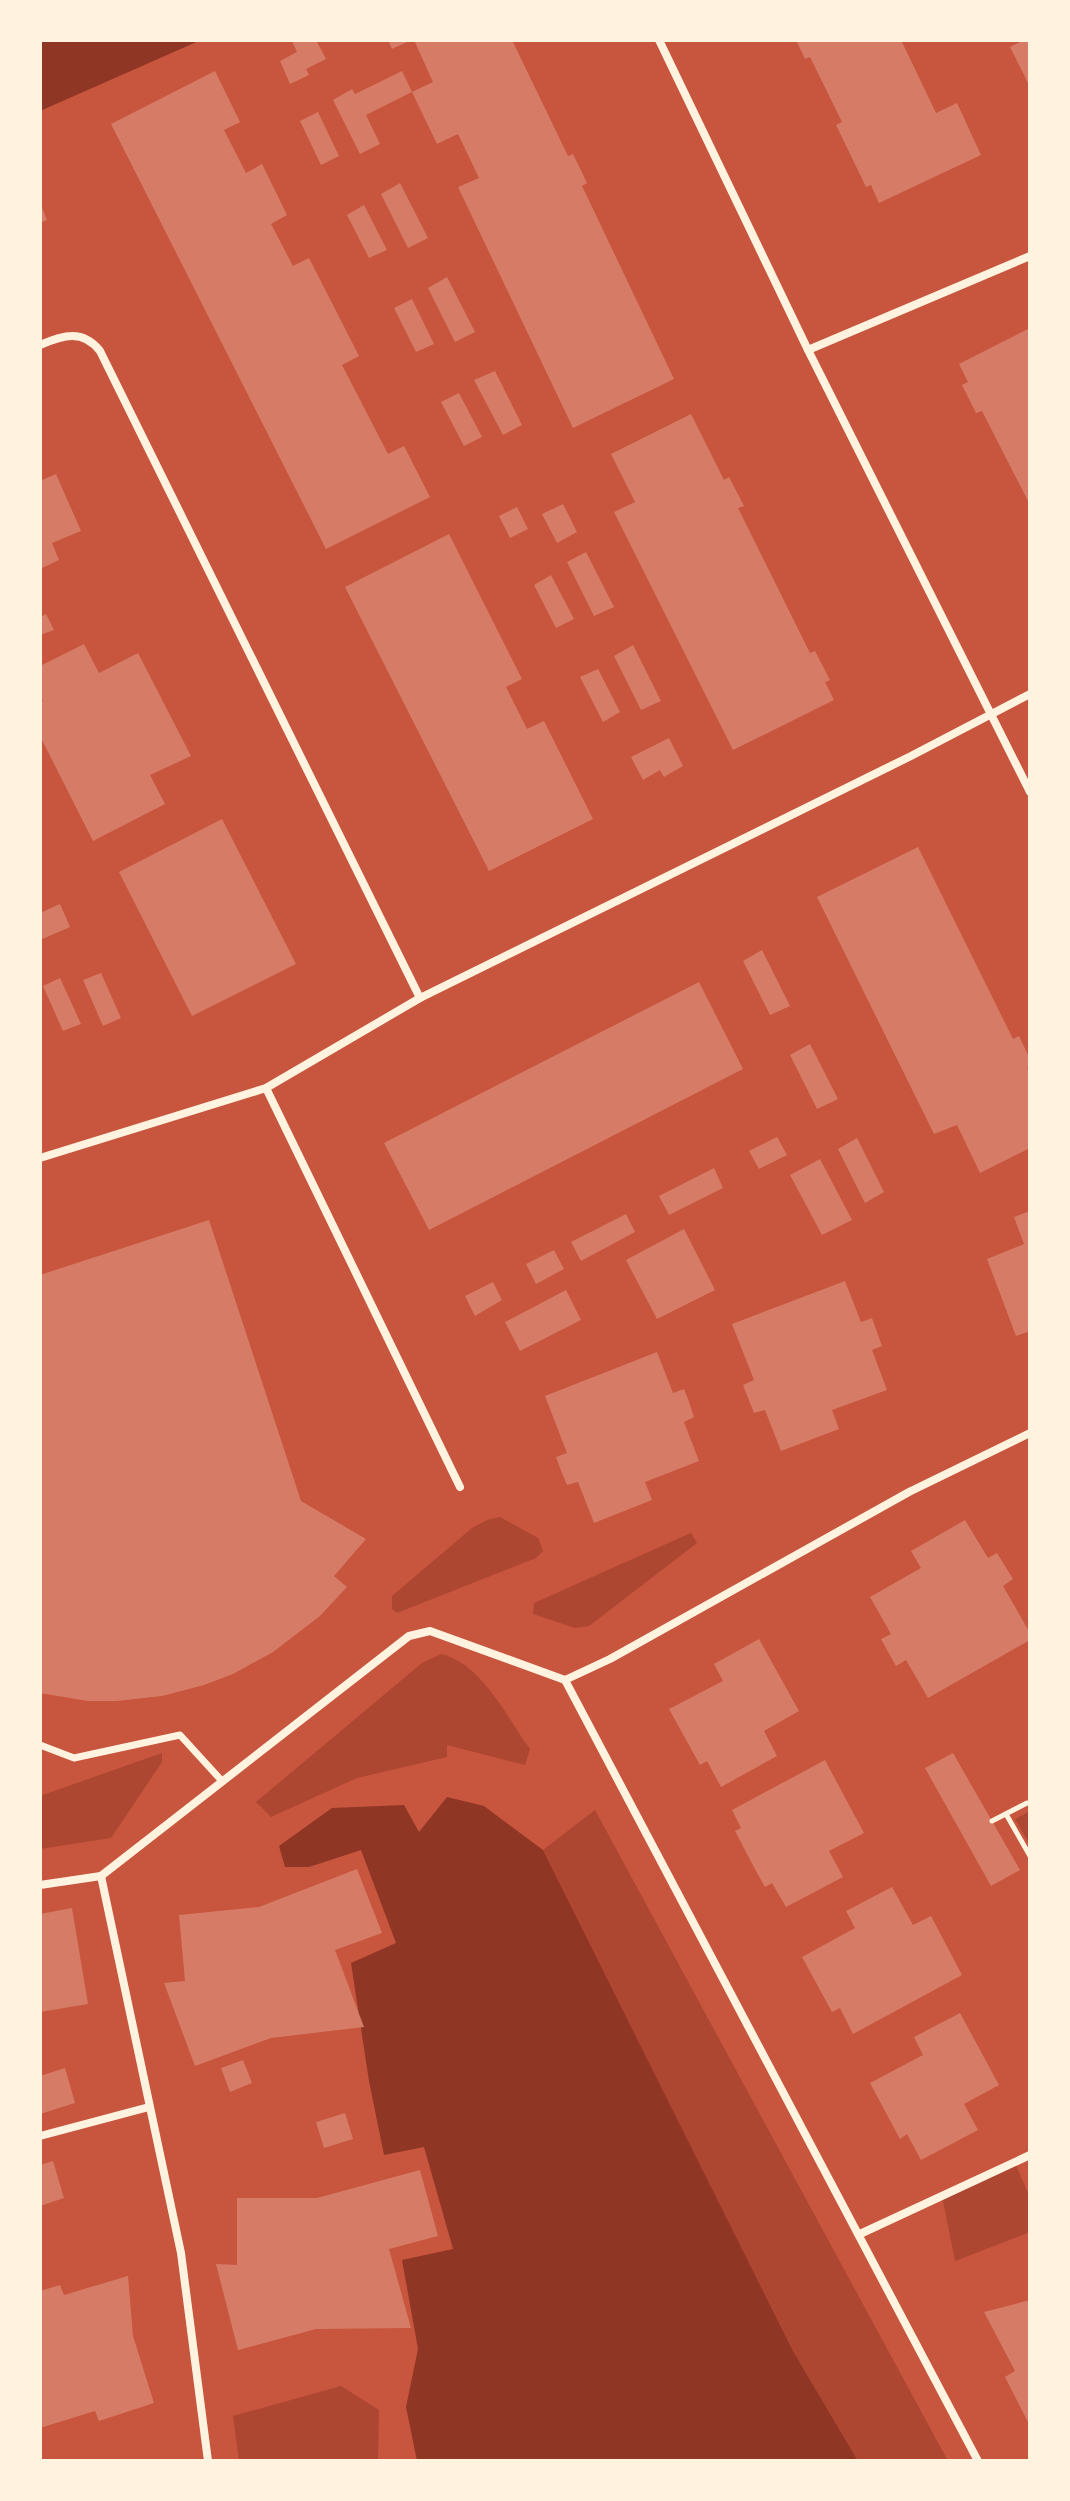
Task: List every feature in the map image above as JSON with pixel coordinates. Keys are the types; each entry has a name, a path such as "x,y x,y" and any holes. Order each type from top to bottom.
{"street":[{"path":"659,40 808,350 1030,792"},
{"path":"808,350 1030,256"},
{"path":"40,345 65,337 84,337 100,351 420,998"},
{"path":"40,1158 266,1088 420,998 911,756 1030,694"},
{"path":"266,1088 460,1487"},
{"path":"565,1680 624,1651 909,1492 1030,1433"},
{"path":"40,1885 101,1876 409,1636 430,1631 565,1680 978,2461"},
{"path":"40,1745 74,1758 180,1735 222,1781"},
{"path":"101,1876 181,2253 208,2461"},
{"path":"40,2136 149,2107"},
{"path":"860,2234 1030,2155"}],"path":[{"path":"992,1821 1027,1803"},
{"path":"1006,1814 1030,1856"}],"shaded area":[{"path":"40,40 201,40 40,111"},
{"path":"500,1517 538,1538 543,1551 536,1558 397,1613 392,1609 392,1596 472,1528"},
{"path":"691,1533 697,1543 589,1626 575,1628 533,1614 534,1603"},
{"path":"441,1654 469,1668 492,1693 530,1749 525,1765 447,1745 447,1757 357,1778 271,1817 256,1802 422,1663"},
{"path":"162,1753 162,1762 111,1838 40,1849 40,1796"},
{"path":"447,1797 484,1806 543,1850 793,2351 858,2461 417,2461 406,2407 418,2349 402,2260 453,2249 424,2147 384,2155 351,1963 396,1943 361,1850 309,1867 285,1867 279,1846 332,1808 404,1805 419,1832"},
{"path":"595,1810 948,2461 858,2461 793,2351 543,1850"},
{"path":"1030,1811 1030,1845 1015,1819"},
{"path":"1016,2165 1030,2198 1030,2232 955,2261 942,2196"},
{"path":"341,2386 379,2410 378,2461 239,2461 233,2416"}],"building":[{"path":"294,40 316,40 326,59 306,69 309,75 290,84 280,61 297,52"},
{"path":"388,40 411,40 392,49"},
{"path":"414,40 512,40 568,156 573,154 587,183 582,186 674,379 573,428 458,187 479,178 458,134 437,144 412,92 433,82"},
{"path":"796,40 901,40 936,113 957,103 981,155 879,203 871,185 866,187 836,125 842,122 810,57 805,59"},
{"path":"1030,40 1030,87 1010,47"},
{"path":"215,71 240,122 224,130 246,173 262,164 287,215 271,224 293,266 309,258 359,356 342,365 388,454 404,446 430,497 326,549 111,124"},
{"path":"402,71 412,92 366,115 380,144 360,154 333,100 352,89 355,94"},
{"path":"318,112 339,156 321,165 300,121"},
{"path":"400,183 428,238 408,248 381,194"},
{"path":"40,203 47,220 40,223"},
{"path":"364,205 387,250 369,258 347,215"},
{"path":"447,277 475,332 455,342 428,288"},
{"path":"412,299 434,344 416,352 394,308"},
{"path":"1030,328 1030,505 982,411 976,413 962,385 968,382 959,364"},
{"path":"495,371 522,425 503,435 474,380"},
{"path":"459,393 482,437 464,446 441,402"},
{"path":"691,414 724,480 729,477 744,506 738,508 810,653 815,651 830,680 825,682 834,700 733,750 614,512 635,502 611,454"},
{"path":"56,474 81,531 52,543 59,560 40,569 40,481"},
{"path":"563,504 577,532 557,543 542,514"},
{"path":"517,507 528,529 510,538 499,516"},
{"path":"449,534 522,679 506,687 527,729 544,721 593,819 489,871 345,587"},
{"path":"586,552 614,607 594,616 567,562"},
{"path":"551,575 574,619 556,628 534,585"},
{"path":"46,614 54,630 40,635 40,617"},
{"path":"84,644 99,673 138,653 191,756 150,775 165,804 93,841 40,736 40,703 43,701 40,696 40,666"},
{"path":"633,645 661,701 641,710 614,656"},
{"path":"598,669 620,712 603,722 580,677"},
{"path":"669,738 683,766 664,777 660,770 643,780 631,757"},
{"path":"222,819 296,964 192,1016 119,872"},
{"path":"918,847 1013,1039 1019,1036 1030,1059 1030,1066 1027,1067 1030,1072 1030,1148 980,1173 957,1125 934,1134 817,897"},
{"path":"60,904 70,927 40,940 40,913"},
{"path":"762,950 790,1006 770,1015 743,961"},
{"path":"101,973 121,1018 103,1026 83,980"},
{"path":"60,978 81,1024 63,1031 43,986"},
{"path":"699,982 743,1069 429,1230 384,1143"},
{"path":"810,1044 838,1099 817,1109 790,1055"},
{"path":"777,1137 787,1155 759,1169 749,1151"},
{"path":"857,1138 884,1192 865,1203 838,1149"},
{"path":"820,1159 852,1220 822,1235 790,1175"},
{"path":"714,1168 723,1188 669,1215 659,1196"},
{"path":"1030,1211 1030,1331 1016,1336 987,1259 1024,1244 1014,1217"},
{"path":"626,1214 635,1232 581,1261 571,1242"},
{"path":"209,1220 301,1501 366,1539 334,1576 347,1587 320,1616 273,1652 233,1674 162,1696 117,1701 88,1701 40,1693 40,1275"},
{"path":"684,1229 715,1290 657,1319 626,1260"},
{"path":"554,1250 564,1269 536,1284 526,1264"},
{"path":"845,1281 861,1322 872,1318 882,1346 872,1350 887,1390 832,1410 839,1429 781,1451 765,1410 754,1413 743,1385 754,1380 732,1324"},
{"path":"493,1282 502,1300 475,1316 465,1296"},
{"path":"566,1290 581,1320 520,1351 505,1322"},
{"path":"657,1352 673,1393 684,1389 688,1399 694,1417 684,1422 699,1461 645,1482 652,1500 594,1523 578,1482 567,1485 560,1468 556,1457 567,1453 545,1396"},
{"path":"965,1520 988,1558 997,1553 1013,1579 1003,1586 1030,1633 1030,1640 928,1698 906,1660 896,1666 881,1639 891,1634 870,1597 921,1568 911,1551"},
{"path":"759,1639 799,1711 764,1731 777,1756 721,1787 707,1761 700,1765 669,1709 723,1681 714,1664"},
{"path":"953,1753 1020,1870 991,1886 925,1768"},
{"path":"825,1760 864,1833 829,1851 843,1877 786,1907 772,1883 765,1887 756,1871 735,1831 741,1828 732,1810"},
{"path":"357,1869 382,1933 335,1950 364,2027 271,2038 195,2066 164,1983 185,1981 179,1915 259,1907"},
{"path":"892,1887 913,1925 931,1916 962,1975 853,2034 840,2008 832,2012 802,1957 855,1928 846,1911"},
{"path":"72,1908 88,2004 40,2012 40,1914"},
{"path":"960,2013 999,2085 964,2104 978,2130 921,2160 907,2134 900,2139 870,2083 923,2055 914,2037"},
{"path":"243,2060 252,2083 230,2092 221,2068"},
{"path":"65,2068 75,2103 40,2114 40,2076"},
{"path":"345,2113 353,2139 324,2148 316,2122"},
{"path":"53,2161 64,2198 40,2206 40,2165"},
{"path":"420,2170 438,2236 389,2249 411,2328 316,2329 238,2350 216,2264 237,2265 237,2198 317,2198"},
{"path":"128,2276 133,2336 154,2403 99,2421 95,2411 40,2428 40,2291 60,2285 64,2295"},
{"path":"1030,2300 1030,2426 1005,2377 1015,2371 984,2312"}]}
